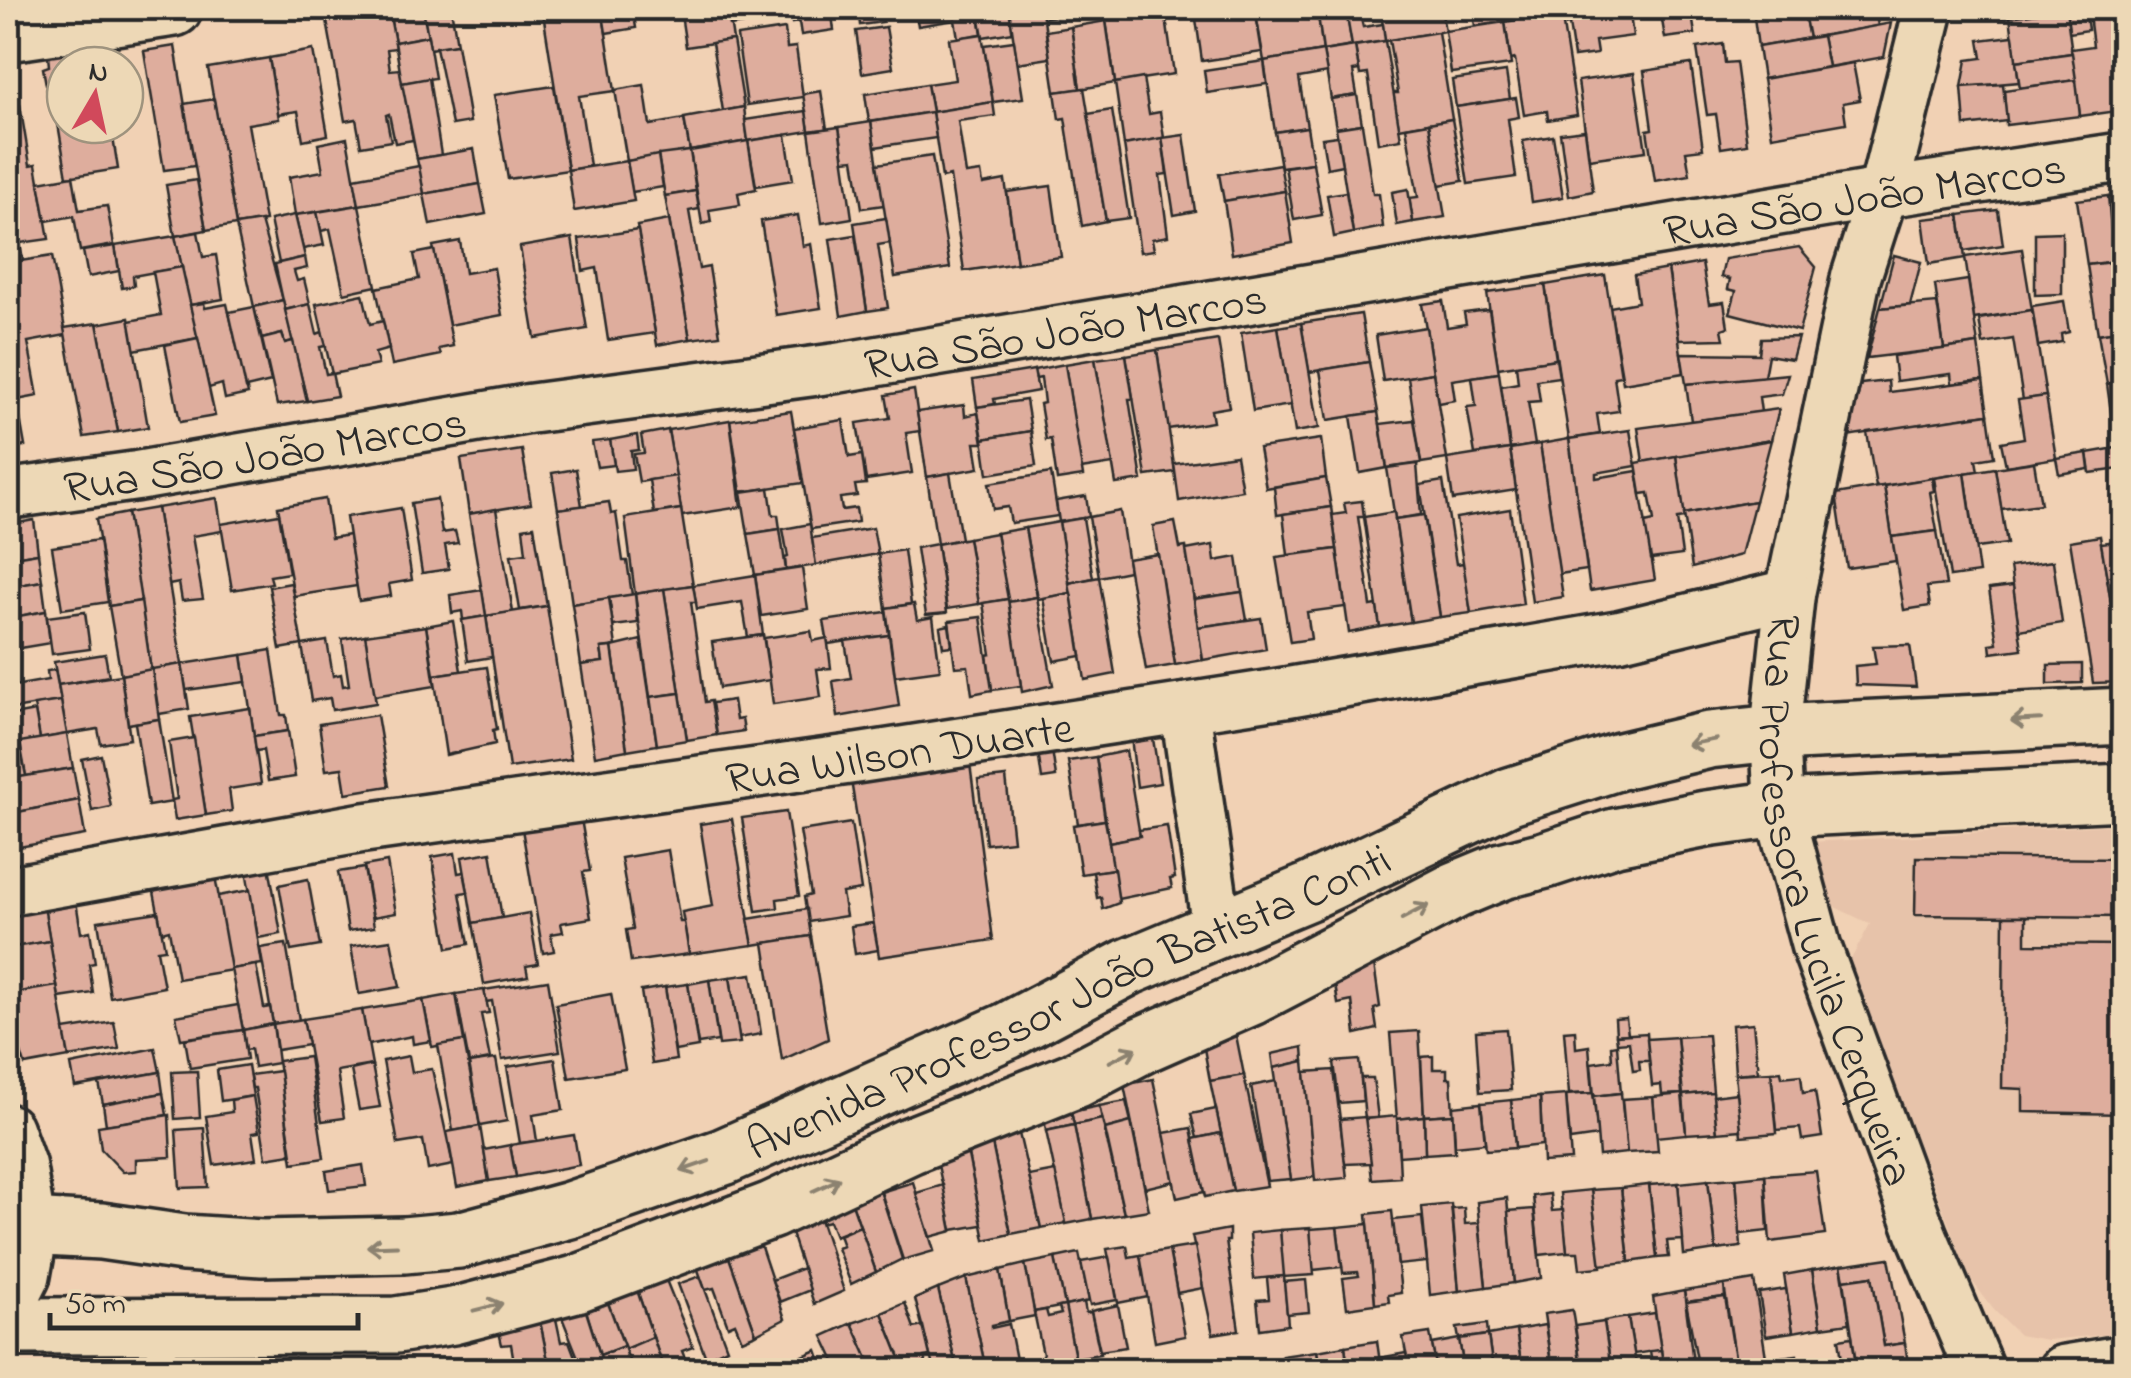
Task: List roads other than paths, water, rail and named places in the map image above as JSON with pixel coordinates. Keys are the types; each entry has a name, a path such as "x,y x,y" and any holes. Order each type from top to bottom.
{"main road":[{"path":"14,24 174,8"},
{"name":"Avenida Professor João Batista Conti","path":"19,1226 262,1248 404,1246 459,1240 570,1210 723,1157 1008,1031 1128,967 1306,893 1510,796 1620,761 1708,740 1775,733 2124,716"},
{"name":"Avenida Professor João Batista Conti","path":"8,1326 396,1325 453,1316 576,1284 772,1210 910,1146 1075,1080 1144,1044 1251,997 1502,870 1615,837 1706,818 1779,809 2124,792"},
{"path":"8,1303 22,1276 19,1226"}],"street":[{"name":"Rua Professora Lucila Cerqueira","path":"1929,8 1883,193 1856,277 1790,594 1775,733 1779,809 1816,946 1922,1235 1979,1370"},
{"name":"Rua São João Marcos","path":"8,494 137,476 528,409 837,368 1883,193 2124,157"},
{"name":"Rua Wilson Duarte","path":"8,891 361,828 1185,708 1620,635 1790,594"},
{"path":"1185,708 1217,930"},
{"path":"8,1128 21,1164 19,1226"},
{"path":"2063,1370 2124,1360"}]}
